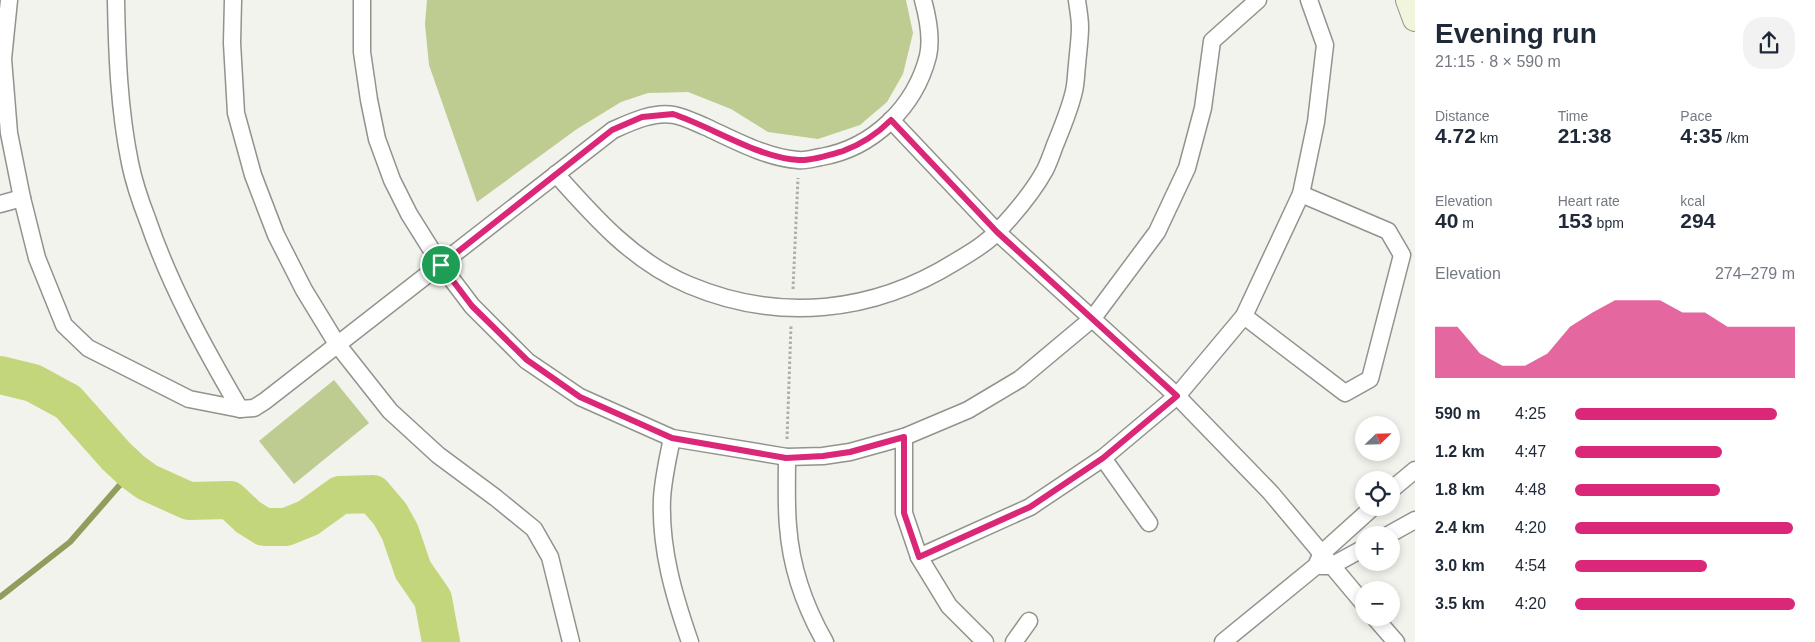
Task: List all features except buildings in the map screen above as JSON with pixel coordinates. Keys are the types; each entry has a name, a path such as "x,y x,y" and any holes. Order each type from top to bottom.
{"main road":[{"path":"1408,0 1415,19"}],"street":[{"path":"9,0 3,59 9,133 22,198 37,258 64,325 88,348 190,399 240,409 254,408 265,401 612,130 642,117 673,114 766,153 799,160 833,154 860,145 878,133 891,120 908,102 917,85 928,55 929,22 923,0"},
{"path":"116,0 117,60 122,113 130,165 135,182 156,244 175,289 200,340 240,409"},
{"path":"233,0 232,43 236,113 253,175 276,234 304,290 337,344 390,412 438,455 534,529 550,556 571,642"},
{"path":"362,0 362,52 377,139 392,180 409,214 441,265 472,306 527,360 580,397 672,438 786,458 850,452 904,437 968,410 1020,379 1093,318 1157,232 1187,168 1203,108 1212,41 1258,0"},
{"path":"556,174 602,225 648,264 688,285 728,299 763,306 792,309 864,302 936,273 966,255 997,232 1024,202 1046,170 1074,90 1080,26 1077,0"},
{"path":"919,557 1030,507 1103,458 1177,396 1244,316 1301,194 1316,122 1325,45 1309,0"},
{"path":"891,120 997,232 1177,396 1271,493 1323,561 1355,595"},
{"path":"1244,316 1345,393 1370,379 1402,255 1388,231 1301,194"},
{"path":"0,204 22,198"},
{"path":"904,437 904,513 919,557 949,606 985,642"},
{"path":"672,438 662,498 662,539 676,601 690,642"},
{"path":"786,458 788,527 796,574 811,618 825,642"},
{"path":"1103,458 1149,523"},
{"path":"1400,482 1415,470"},
{"path":"1224,642 1323,561 1365,516"},
{"path":"1400,528 1415,520"},
{"path":"1323,561 1355,551"},
{"path":"1014,642 1029,621"},
{"path":"1382,626 1396,642"}],"green space":[{"path":"427,0 906,0 913,33 903,74 887,102 860,125 818,139 768,132 731,109 688,92 648,93 621,102 577,129 477,202 429,65 425,24"},
{"path":"334,380 369,423 294,484 259,441"}],"waterway":[{"path":"0,375 33,383 68,402 116,456 147,482 189,501 230,500 248,517 264,527 286,527 308,518 340,495 373,494 390,514 400,532 413,570 433,599 441,642"},
{"path":"0,597 70,542 132,471"}],"route":[{"path":"673,114 766,153 799,160 833,154 860,145 878,133 891,120 997,232 1177,396 1103,458 1030,507 919,557 904,513 904,437 850,452 786,458 672,438 580,397 527,360 472,306 441,265 612,130 642,117 673,114"}]}
